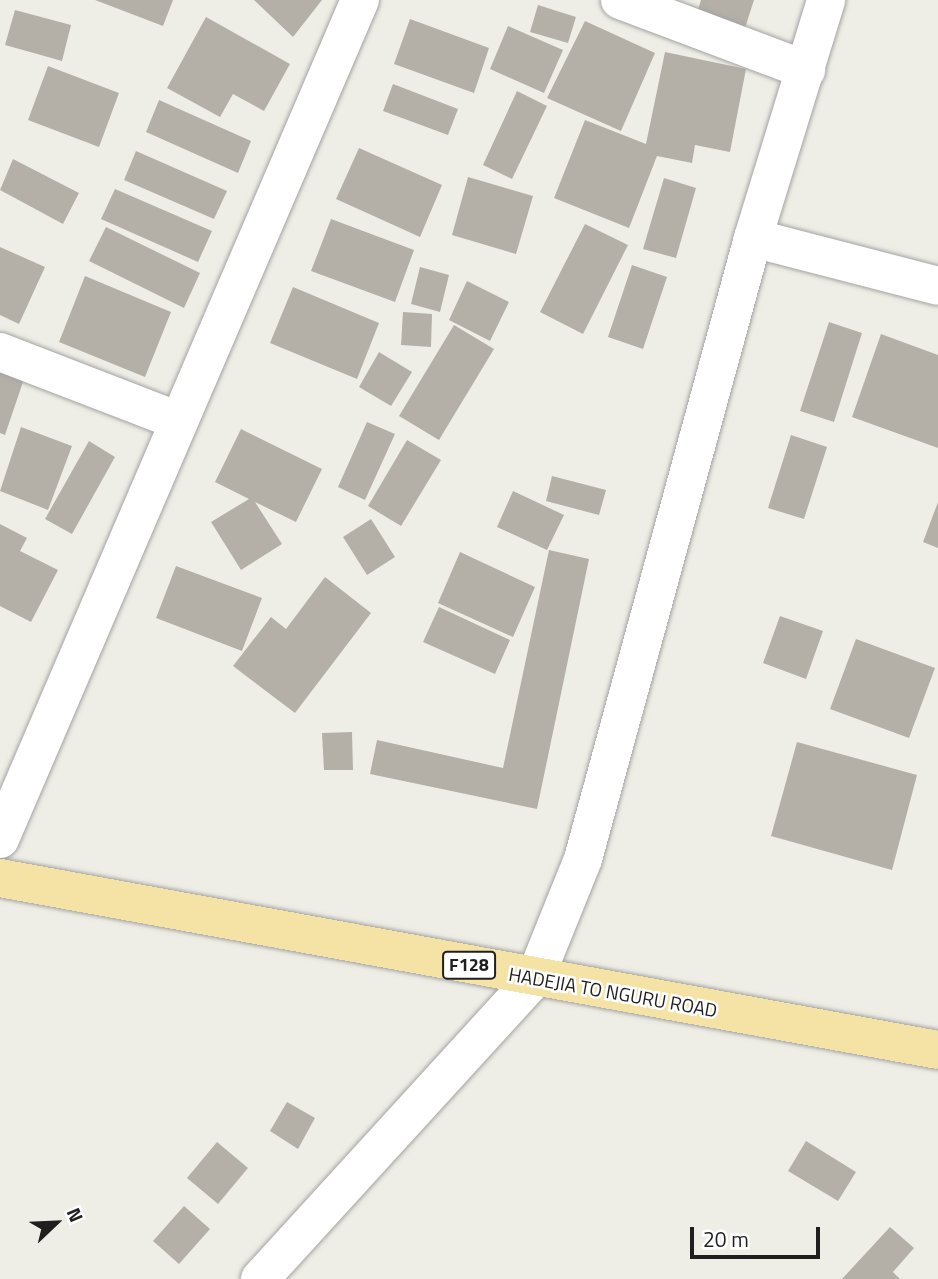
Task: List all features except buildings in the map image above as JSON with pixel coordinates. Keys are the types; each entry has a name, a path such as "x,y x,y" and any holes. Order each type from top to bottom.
{"main road":[{"name":"HADEJIA TO NGURU ROAD","path":"0,877 535,978 938,1050"}],"street":[{"path":"0,839 360,0"},
{"path":"620,0 806,71"},
{"path":"260,1279 535,978 583,859 752,238 827,0"},
{"path":"752,238 938,286"},
{"path":"0,352 179,421"}]}
